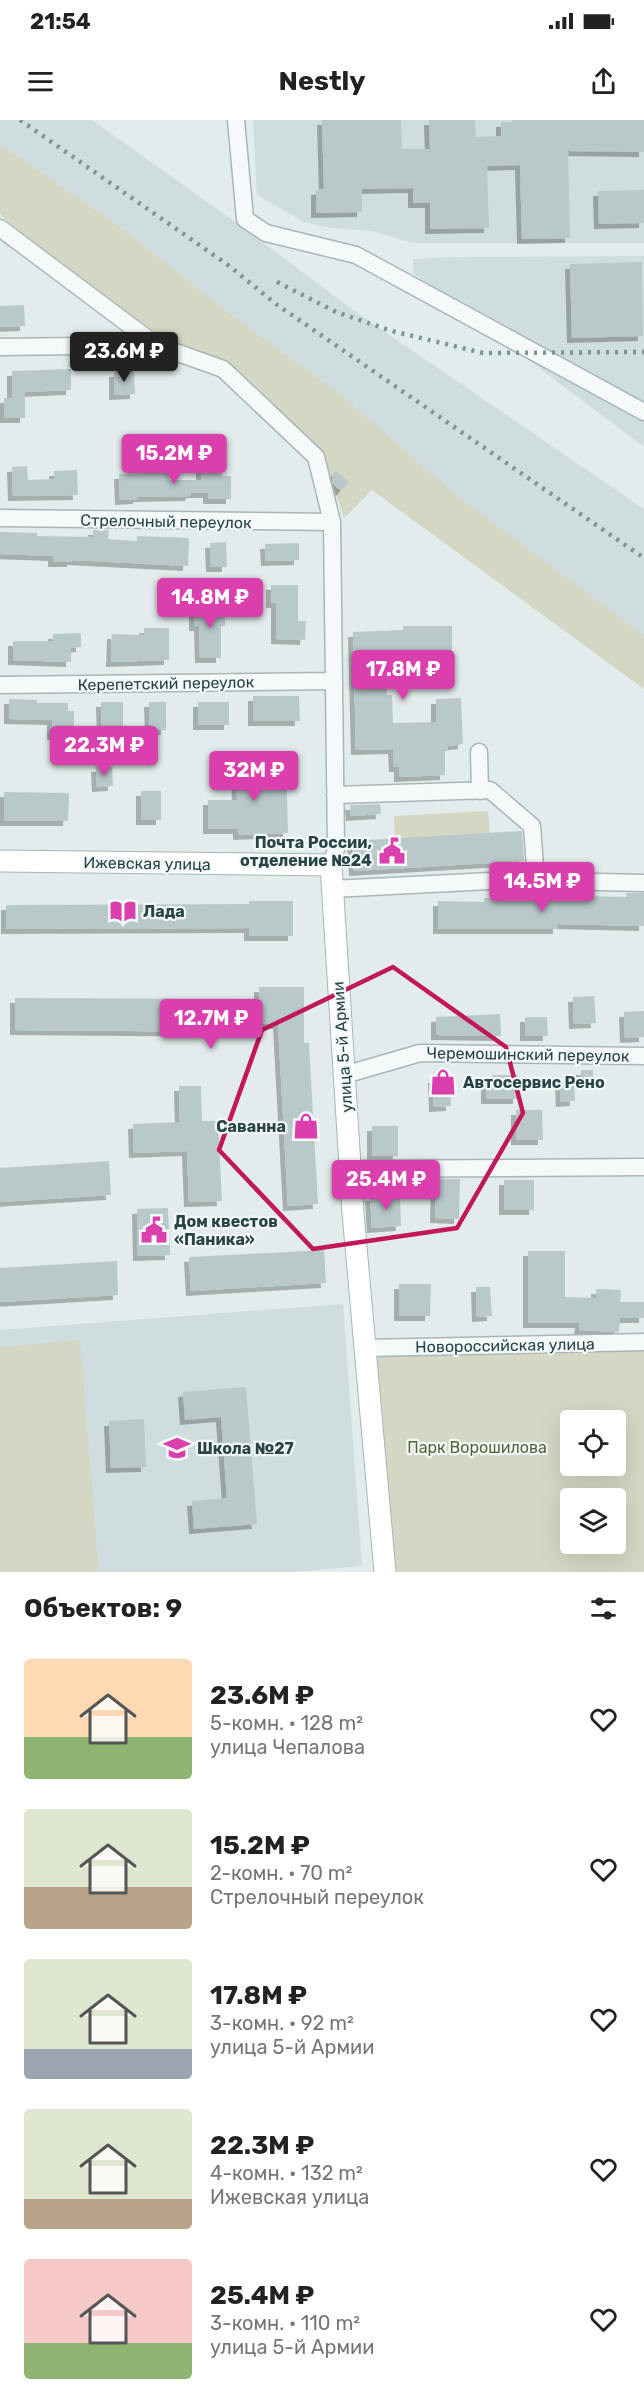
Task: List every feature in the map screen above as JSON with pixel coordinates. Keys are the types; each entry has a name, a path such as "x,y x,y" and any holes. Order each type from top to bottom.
{"main road":[{"name":"Ижевская улица","path":"0,861 331,865"},
{"name":"улица 5-й Армии","path":"331,865 350,1169 385,1572"}],"street":[{"path":"236,120 245,219 266,233 356,255 644,412"},
{"path":"0,228 156,345"},
{"path":"0,347 156,345"},
{"name":"улица 5-й Армии","path":"156,345 223,369 316,457 332,522 336,849 331,865"},
{"name":"Стрелочный переулок","path":"0,518 332,522"},
{"name":"Керепетский переулок","path":"0,685 333,681"},
{"path":"479,752 480,790"},
{"path":"335,795 490,790 532,826 536,881"},
{"path":"332,889 536,881 644,883"},
{"name":"Черемошинский переулок","path":"344,1075 420,1053 644,1056"},
{"path":"350,1169 644,1167"},
{"name":"Новороссийская улица","path":"366,1348 644,1342"}],"highlighted area":[{"path":"393,967 506,1047 523,1113 457,1228 313,1249 219,1150 262,1030"}],"shaded area":[{"path":"0,120 92,120 234,221 353,310 644,509 644,635 460,500 339,393 238,320 112,221 0,144"},
{"path":"253,120 644,120 644,243 414,243 371,231 331,228 304,222 257,195"},
{"path":"644,256 644,447 413,273 413,259"},
{"name":"Школа №27","path":"343,1304 362,1566 293,1572 0,1572 0,1330"}],"green space":[{"path":"0,144 112,221 238,320 339,393 458,497 644,635 644,689 372,490 344,518 324,456 228,362 160,336 0,214"},
{"path":"488,811 490,833 395,839 394,816"},
{"path":"80,1340 99,1572 0,1572 0,1347"},
{"name":"Парк Ворошилова","path":"644,1350 644,1572 394,1572 375,1355"}],"building":[{"path":"322,120 401,120 402,149 430,149 429,120 475,120 476,137 501,136 501,122 512,122 512,120 644,120 644,152 568,151 570,238 522,239 520,165 487,166 489,228 430,229 430,203 413,203 413,188 362,189 362,212 316,213 316,190 324,189"},
{"path":"644,190 644,223 599,224 598,191"},
{"path":"642,262 643,336 572,338 570,264"},
{"path":"24,305 25,326 0,327 0,306"},
{"path":"71,369 71,390 25,392 25,418 5,418 4,398 12,398 12,371"},
{"path":"134,371 135,394 114,395 114,372"},
{"path":"27,466 28,480 55,479 54,471 77,470 78,495 13,496 12,467"},
{"path":"148,468 169,468 169,480 201,480 201,468 222,468 222,476 231,476 231,499 208,499 208,493 191,493 190,496 138,497 138,499 120,500 119,474 148,473"},
{"path":"336,471 349,482 341,491 333,484 332,476"},
{"path":"93,530 109,530 108,539 137,541 137,536 189,538 188,566 72,560 72,562 53,562 53,556 0,554 0,532 37,533 37,536 93,537"},
{"path":"226,542 227,567 211,567 210,543"},
{"path":"299,543 299,560 266,561 265,544"},
{"path":"271,585 298,585 298,621 306,621 305,640 276,639 276,603 271,603"},
{"path":"225,604 225,626 221,626 221,658 200,658 199,626 194,626 194,605"},
{"path":"403,626 452,626 452,657 386,658 387,695 392,695 393,723 436,722 436,699 461,698 463,744 448,746 448,751 445,751 445,775 399,777 399,767 394,767 393,749 356,750 353,632 403,630"},
{"path":"144,628 169,628 169,660 111,662 112,634 144,635"},
{"path":"81,633 81,647 71,648 71,662 13,660 13,641 53,641 53,634"},
{"path":"253,696 299,696 300,721 253,721"},
{"path":"9,699 37,700 37,703 68,703 68,711 74,711 74,735 52,735 52,720 9,719"},
{"path":"101,702 123,702 123,734 102,734"},
{"path":"149,702 166,702 166,730 150,730"},
{"path":"198,702 229,702 229,725 198,725"},
{"path":"286,762 288,833 238,835 238,829 208,829 208,800 237,800 236,764"},
{"path":"96,767 112,767 113,786 97,787"},
{"path":"141,791 161,791 161,820 141,820"},
{"path":"4,792 69,793 68,821 4,821"},
{"path":"380,804 381,814 351,816 350,805"},
{"path":"522,831 524,861 354,871 352,841"},
{"path":"626,893 644,893 644,926 558,924 558,929 438,929 438,901 484,902 484,898 582,900 582,896 626,897"},
{"path":"249,901 293,901 293,936 249,936 249,928 6,929 6,905 249,904"},
{"path":"259,987 304,987 304,1043 309,1043 318,1204 288,1206 278,1024 248,1024 248,1032 15,1030 15,998 259,999"},
{"path":"594,996 596,1023 574,1024 573,997"},
{"path":"644,1011 644,1037 625,1038 624,1012"},
{"path":"500,1014 501,1036 436,1035 436,1017"},
{"path":"525,1017 547,1017 548,1036 525,1036"},
{"path":"581,1070 593,1070 593,1083 581,1083"},
{"path":"492,1075 518,1075 518,1099 486,1099 486,1082 492,1082"},
{"path":"450,1077 451,1106 434,1107 433,1078"},
{"path":"560,1082 574,1082 575,1101 561,1102"},
{"path":"179,1086 201,1086 202,1121 218,1121 222,1201 189,1202 187,1151 134,1153 133,1124 180,1122"},
{"path":"516,1110 542,1110 543,1140 516,1140"},
{"path":"372,1126 398,1126 398,1156 372,1156"},
{"path":"109,1161 111,1195 0,1202 0,1168"},
{"path":"436,1179 460,1179 459,1219 435,1218"},
{"path":"504,1180 534,1180 534,1210 504,1210"},
{"path":"400,1195 401,1226 372,1228 370,1196"},
{"path":"168,1208 170,1255 138,1256 137,1209"},
{"path":"324,1250 326,1283 191,1291 189,1257"},
{"path":"528,1251 565,1251 565,1297 596,1298 596,1289 621,1290 620,1302 644,1302 644,1318 620,1318 619,1332 579,1330 580,1323 528,1323"},
{"path":"117,1261 118,1295 0,1302 0,1268"},
{"path":"399,1284 431,1284 430,1316 399,1316"},
{"path":"476,1287 490,1287 492,1316 477,1317"},
{"path":"246,1387 257,1524 194,1529 192,1501 227,1498 221,1417 185,1420 183,1392"},
{"path":"144,1419 146,1467 111,1468 109,1421"}],"railway":[{"path":"20,120 228,265 276,304 644,558"},
{"path":"277,282 336,312 392,331 483,353 644,352"}],"place":[{"name":"Почта России, отделение №24","path":"392,851"},
{"name":"Лада","path":"123,911"},
{"name":"Автосервис Рено","path":"443,1082"},
{"name":"Саванна","path":"306,1126"},
{"name":"Дом квестов «Паника»","path":"154,1230"},
{"name":"Школа №27","path":"177,1448"}]}
